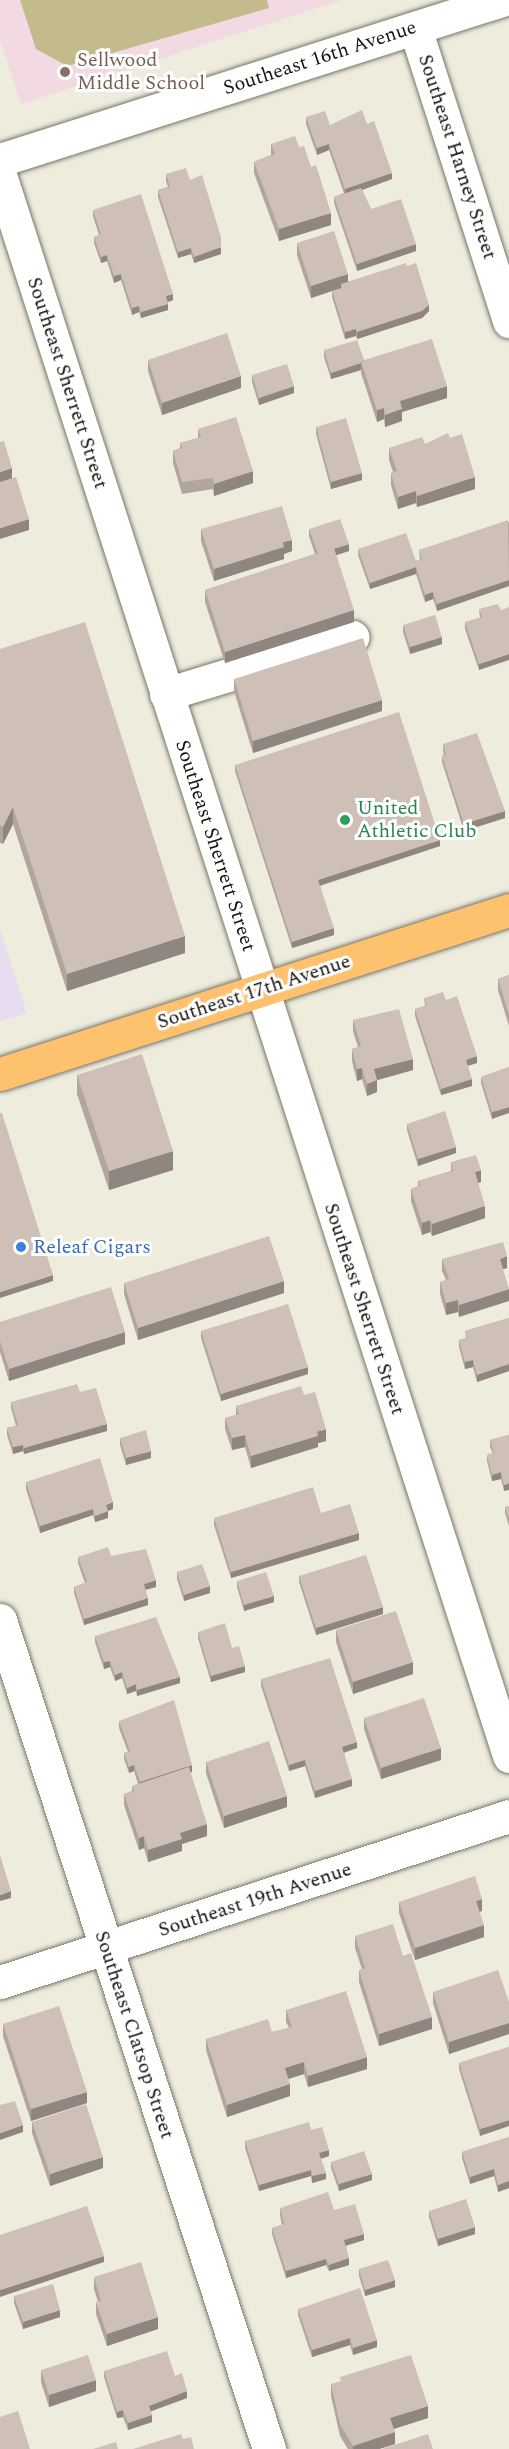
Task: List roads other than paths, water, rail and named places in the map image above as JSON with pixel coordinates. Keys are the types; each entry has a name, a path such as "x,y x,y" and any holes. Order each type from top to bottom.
{"main road":[{"name":"Southeast 17th Avenue","path":"0,1074 509,910"}],"street":[{"name":"Southeast 16th Avenue","path":"0,160 502,0"},
{"name":"Southeast Harney Street","path":"415,28 509,321"},
{"name":"Southeast Sherrett Street","path":"0,175 509,1756"},
{"path":"166,694 352,637"},
{"name":"Southeast Clatsop Street","path":"0,1620 269,2449"},
{"name":"Southeast 19th Avenue","path":"0,1982 509,1816"}],"place":[{"name":"Sellwood Middle School","path":"65,72"},
{"name":"United Athletic Club","path":"345,820"},
{"name":"Releaf Cigars","path":"21,1247"}]}
